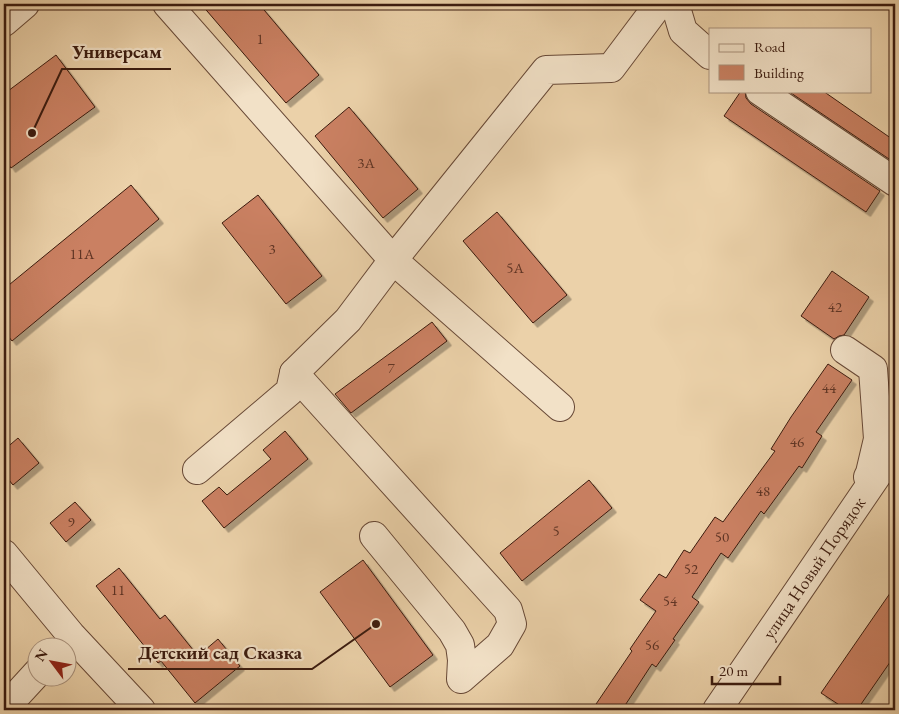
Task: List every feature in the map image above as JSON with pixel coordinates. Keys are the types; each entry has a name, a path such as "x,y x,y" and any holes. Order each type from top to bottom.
{"street":[{"path":"4,22 25,4"},
{"path":"167,4 393,260 560,407"},
{"path":"197,470 290,391 294,373 348,320 393,260 546,70 611,68 659,4"},
{"path":"675,4 684,31 709,54"},
{"path":"761,92 895,182"},
{"path":"845,350 873,369 878,439 870,473 848,518"},
{"path":"294,373 508,610 512,624 500,645 461,679 462,660 460,645 452,631 374,536"},
{"name":"улица Новый Порядок","path":"717,710 892,457"},
{"path":"4,554 62,636"},
{"path":"78,652 141,710"},
{"path":"4,709 28,683"}],"building":[{"path":"201,4 259,4 319,75 286,103"},
{"path":"56,55 95,107 11,168 4,158 4,94"},
{"path":"740,92 745,92 746,98 751,104 880,191 866,212 724,116"},
{"path":"789,92 824,92 895,141 895,163"},
{"path":"349,107 418,189 383,218 315,136"},
{"path":"131,185 159,219 12,341 4,331 4,289"},
{"path":"258,195 322,276 286,304 222,223"},
{"path":"497,212 567,295 533,323 463,241"},
{"path":"832,271 869,297 844,335 834,339 801,316"},
{"path":"432,322 447,341 351,413 335,394"},
{"path":"828,364 852,380 816,432 822,436 802,468 799,466 764,514 761,511 728,558 721,553 692,597 699,602 656,667 652,664 622,710 592,710 632,651 630,649 656,611 640,600 659,574 666,578 684,550 690,553 715,517 723,522 775,451 771,449"},
{"path":"285,431 308,459 224,528 202,501 219,487 227,495 271,459 263,450"},
{"path":"18,438 39,463 13,485 4,474 4,450"},
{"path":"589,480 612,508 522,581 500,553"},
{"path":"75,502 91,520 66,542 50,523"},
{"path":"363,560 433,655 390,687 320,592"},
{"path":"119,568 160,619 165,615 198,656 218,639 240,666 195,703 161,661 158,663 96,586"},
{"path":"895,586 895,655 857,710 847,710 821,693"}],"place":[{"name":"Универсам","path":"32,133"},
{"name":"Детский сад Сказка","path":"376,624"}]}
